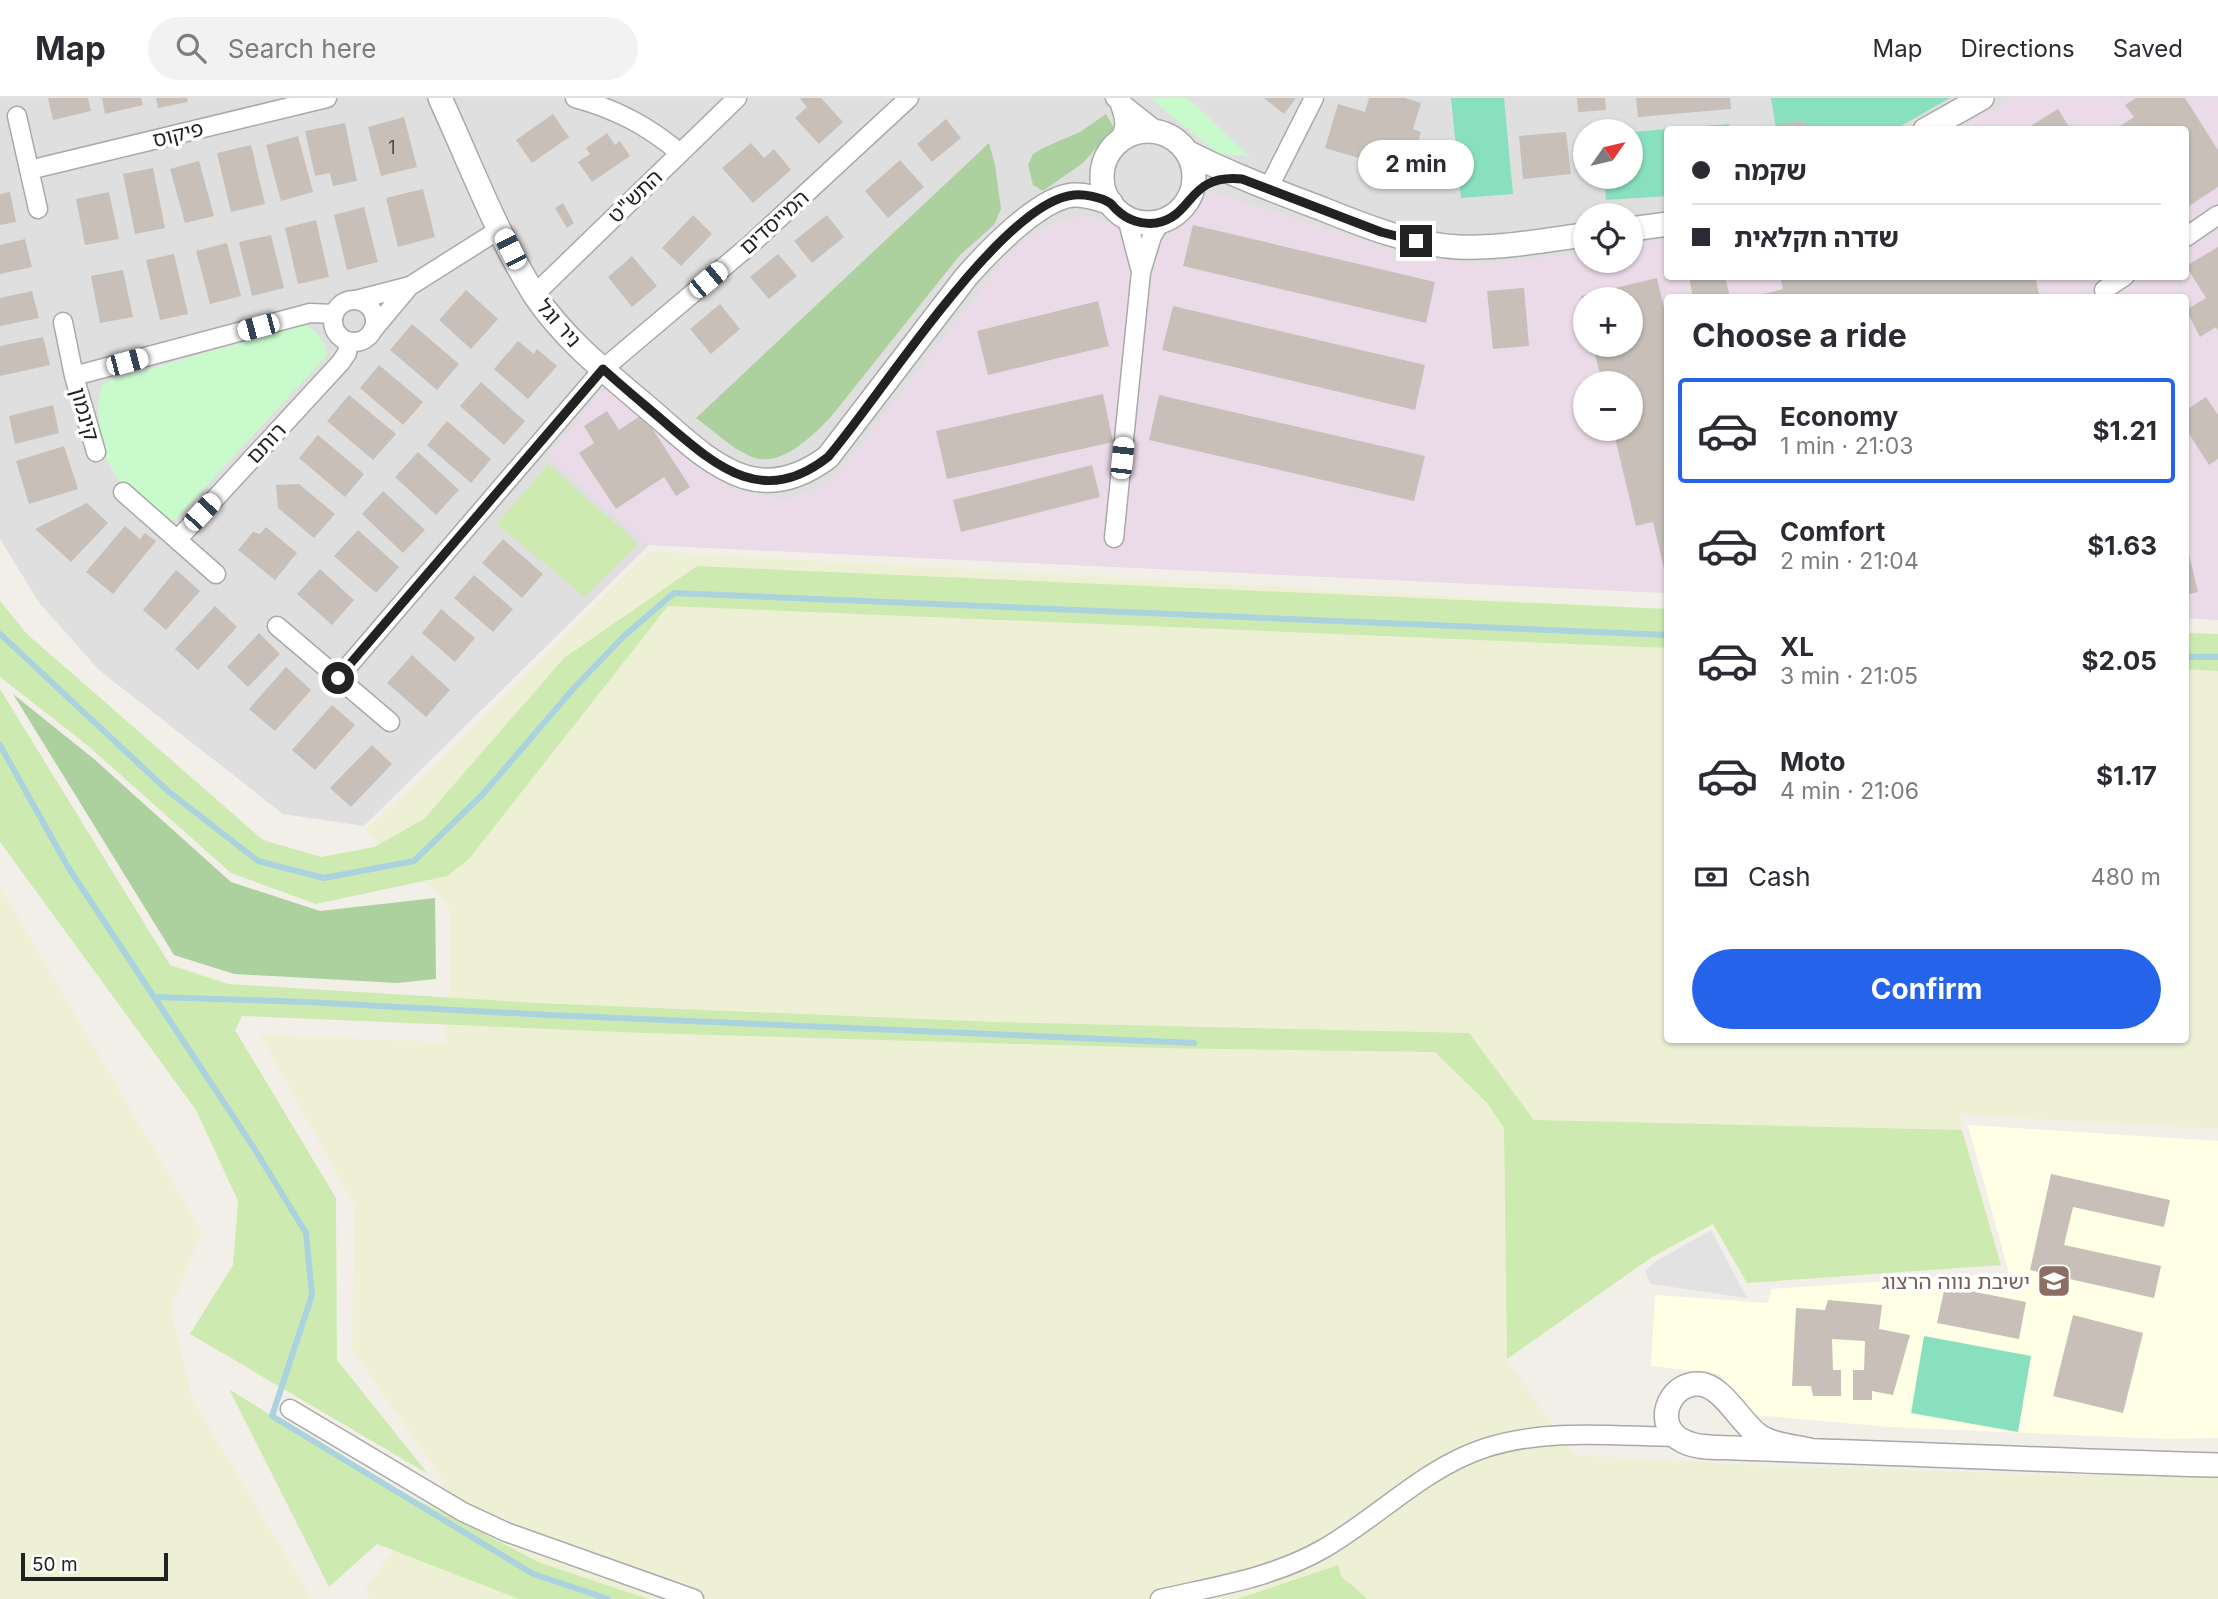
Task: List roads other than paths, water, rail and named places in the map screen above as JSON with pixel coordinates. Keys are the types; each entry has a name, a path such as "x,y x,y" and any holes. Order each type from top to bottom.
{"street":[{"name":"פיקוס","path":"29,170 327,98"},
{"name":"ניר וגל","path":"440,98 500,229 535,294 551,317 603,369 708,459 746,477 762,480 779,480 800,475 828,457 984,257 1022,222 1054,202 1104,163"},
{"path":"575,98 616,111 641,123 680,153"},
{"name":"התש\"ט","path":"535,294 737,98"},
{"name":"המייסדים","path":"338,678 603,369 750,245 909,98"},
{"path":"1268,189 1314,98"},
{"path":"1932,126 1982,98"},
{"path":"1117,100 1158,132 1177,141 1187,152 1242,179 1381,232 1457,247 1493,247 1573,237"},
{"path":"1117,100 1125,118 1125,129 1104,163 1102,182 1119,210 1141,272"},
{"path":"17,116 38,209"},
{"path":"1119,141 1133,134 1158,132"},
{"path":"1119,210 1141,223 1170,218 1182,209 1190,196 1194,174 1187,152"},
{"path":"1190,196 1210,182 1225,178 1242,179"},
{"name":"ניר וגל","path":"1054,202 1074,195 1098,198 1119,210"},
{"path":"2189,235 2218,215"},
{"path":"1114,538 1141,272 1152,236 1161,221"},
{"path":"1643,227 1664,225"},
{"path":"410,286 342,303 334,314 337,334 349,342 362,341 410,286 500,229"},
{"path":"2104,290 2119,280"},
{"path":"356,300 363,302 372,311 372,331"},
{"name":"קינמון","path":"74,376 310,313 334,314"},
{"name":"קינמון","path":"62,322 96,452"},
{"name":"רותם","path":"177,540 341,362 347,353 349,342"},
{"path":"123,492 216,574"},
{"path":"277,626 390,722"},
{"path":"1809,1450 1758,1435 1721,1395 1710,1387 1699,1384 1686,1387 1667,1404 1667,1426 1676,1437 1687,1443 1713,1447 2218,1465"},
{"path":"290,1409 463,1512 506,1532 694,1599"},
{"path":"1160,1599 1236,1583 1300,1561 1325,1548 1426,1476 1485,1448 1541,1436 1676,1437"}],"waterway":[{"path":"0,634 168,791 258,861 324,878 414,861 483,794 574,688 624,636 674,593 1664,635"},
{"path":"2189,657 2218,657"},
{"path":"0,745 68,867 254,1148 306,1233 312,1295 272,1416 533,1574 608,1599"},
{"path":"154,997 1194,1043"}],"place":[{"name":"ישיבת נווה הרצוג","path":"2054,1281"}]}
